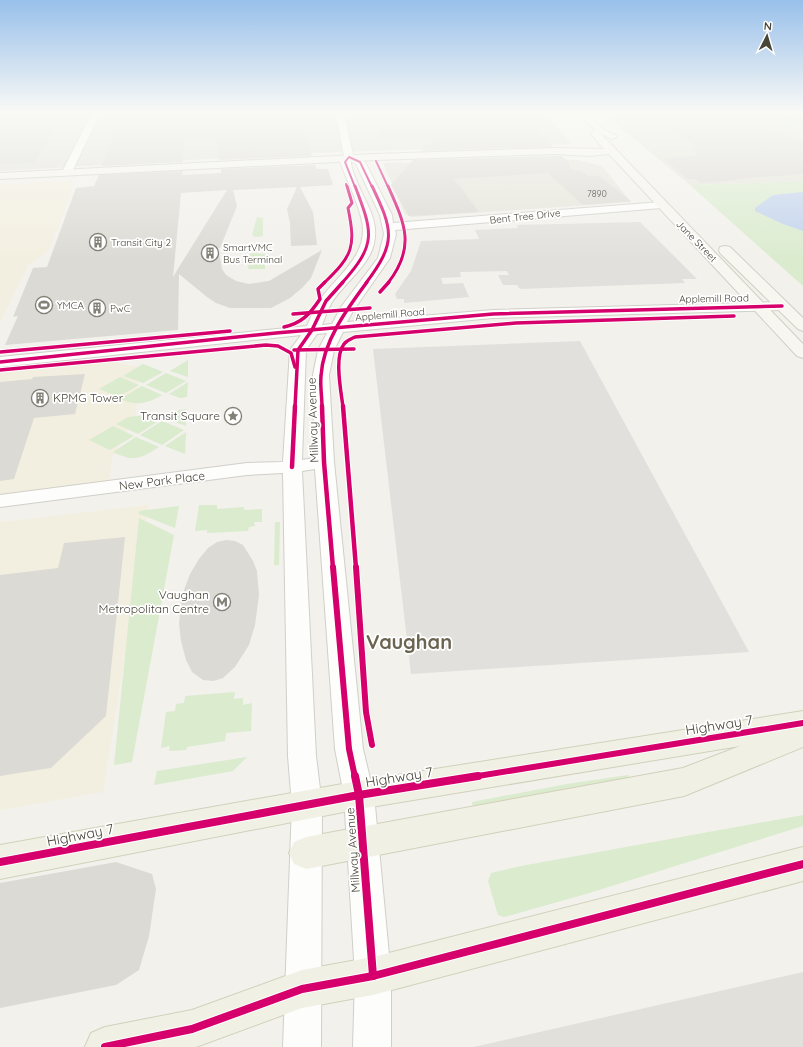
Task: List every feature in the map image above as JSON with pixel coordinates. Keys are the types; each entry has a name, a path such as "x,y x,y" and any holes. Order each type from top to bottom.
{"main road":[{"path":"0,176 258,162"},
{"name":"Jane Street","path":"620,162 803,353"},
{"name":"Jane Street","path":"719,244 803,326"},
{"name":"Highway 7","path":"0,862 359,795 803,723"},
{"path":"306,853 684,782 803,734"},
{"path":"105,1047 192,1030 302,989 373,976 803,864"}],"street":[{"path":"67,172 72,162"},
{"name":"Millway Avenue","path":"302,1047 307,805 302,756 292,467 298,350 312,330 326,301 358,265 365,253 369,234 366,218 345,162"},
{"name":"Millway Avenue","path":"360,162 386,215 390,234 384,258 346,310 326,350 321,375 324,462 349,749 359,795 363,843 373,976 372,1047"},
{"name":"Bent Tree Drive","path":"389,227 487,220 527,214 661,205"},
{"name":"Applemill Road","path":"0,362 312,330 501,314 782,306"},
{"name":"New Park Place","path":"0,501 247,469 292,467 324,462"}],"shaded area":[{"path":"0,162 158,162 0,171"},
{"path":"585,162 602,166 631,202 411,217 405,214 383,163"},
{"path":"662,162 803,162 803,181 690,185"},
{"path":"72,180 72,191 49,250 28,265 0,322 0,184"},
{"path":"640,222 697,279 682,279 685,283 520,289 517,285 503,285 498,275 509,275 507,271 460,272 461,277 441,278 443,284 463,283 469,297 404,303 404,299 397,299 395,294 411,271 421,241 479,239 475,230 518,228 517,225"},
{"path":"580,341 749,652 411,674 373,349"},
{"name":"KPMG Tower","path":"107,361 139,367 136,414 112,457 109,482 0,495 0,371"},
{"path":"149,505 103,792 0,810 0,522"},
{"path":"803,972 803,1047 474,1047"}],"green space":[{"path":"803,181 803,286 690,185"},
{"path":"257,217 263,218 263,236 256,237 252,235"},
{"path":"250,254 265,254 265,269 248,269"},
{"path":"188,360 188,377 170,371"},
{"path":"143,364 163,372 143,383 123,376"},
{"path":"166,373 186,381 166,393 146,385"},
{"path":"120,377 139,385 118,397 99,389"},
{"path":"188,382 187,397 180,398 169,394"},
{"path":"142,386 162,395 141,403 131,403 120,399"},
{"path":"186,409 186,426 167,419 179,410"},
{"path":"149,415 160,420 138,434 116,424 128,417"},
{"path":"162,421 184,430 162,445 140,435"},
{"path":"113,426 134,436 110,450 89,440"},
{"path":"186,432 185,454 165,446"},
{"path":"136,437 159,447 137,458 126,457 113,452"},
{"path":"199,505 217,505 217,509 244,507 244,510 262,509 262,522 254,522 255,526 249,527 248,531 207,533 207,530 195,531"},
{"path":"179,506 175,528 139,514 139,511"},
{"path":"139,518 174,535 132,762 114,765"},
{"path":"275,522 280,522 279,565 274,565"},
{"path":"235,692 234,699 243,698 243,705 252,703 251,731 226,733 225,741 187,747 186,750 169,751 170,746 161,748 166,712 175,711 176,704 184,703 185,696"},
{"path":"247,757 233,771 154,785 157,771"},
{"path":"628,775 630,779 474,813 472,802 567,784"},
{"path":"803,815 803,826 586,894 504,917 498,915 488,881 491,873 521,866"}],"water":[{"path":"803,192 803,231 783,224 755,211 755,208 773,195"}],"building":[{"path":"0,162 36,162 35,163 0,164"},
{"path":"103,162 183,162 183,162 102,166"},
{"path":"411,162 568,162 570,164 570,169 583,172 588,176 599,176 631,201 583,205 548,173 454,179 479,212 409,216 391,185"},
{"path":"667,162 803,162 803,174 701,183 695,179 687,179"},
{"path":"315,165 317,169 328,169 333,185 300,187 313,212 317,245 291,246 290,223 287,209 297,187 233,190 237,206 220,248 218,248 222,269 226,275 236,281 249,284 269,281 322,250 311,278 290,298 271,308 230,308 216,303 207,297 179,274 178,330 5,345 18,316 13,317 33,268 47,267 76,188 94,186 99,175 183,171 182,175 221,173 221,169","holes":["227,190 173,277 181,193"]},
{"name":"KPMG Tower","path":"85,374 75,414 34,418 14,479 0,481 0,382 32,379 33,377"},
{"path":"125,537 106,716 51,768 0,776 0,575 58,568 64,543"},
{"name":"Vaughan Metropolitan Centre","path":"226,540 235,541 243,545 253,561 257,571 259,595 255,625 249,645 235,667 223,678 213,681 203,680 192,672 186,660 181,641 179,623 181,607 184,590 190,574 199,559 208,548 217,542"},
{"path":"116,862 152,874 156,889 149,936 139,970 116,985 0,1008 0,883"}],"cycle path":[{"path":"292,467 298,350 312,330 326,301 358,265 365,253 369,234 367,218 345,162"},
{"path":"360,162 386,215 390,234 384,258 346,310 326,350 321,375 324,462 349,749 359,795 373,976"},
{"path":"376,162 401,218 406,241 405,250 398,268 380,292"},
{"path":"284,327 297,324 309,315 320,299 318,289 340,267 349,253 353,239 348,208 352,203 346,184"},
{"path":"0,362 276,333 493,314 782,306"},
{"path":"293,314 370,308"},
{"path":"372,745 366,712 352,508 339,367 341,349 345,342 355,337 516,323 734,316"},
{"path":"0,352 230,331"},
{"path":"0,370 266,345 278,346 291,353 295,367"},
{"path":"294,350 354,349"},
{"path":"0,862 359,795 803,723"},
{"path":"105,1047 192,1029 302,989 373,976 803,864"}],"place":[{"name":"Transit City 2","path":"98,242"},
{"name":"SmartVMC Bus Terminal","path":"210,253"},
{"name":"YMCA","path":"44,305"},
{"name":"PwC","path":"97,308"},
{"name":"KPMG Tower","path":"40,398"},
{"name":"Transit Square","path":"233,416"},
{"name":"Vaughan Metropolitan Centre","path":"222,602"}],"district":[{"name":"Vaughan","path":"409,642"}]}
